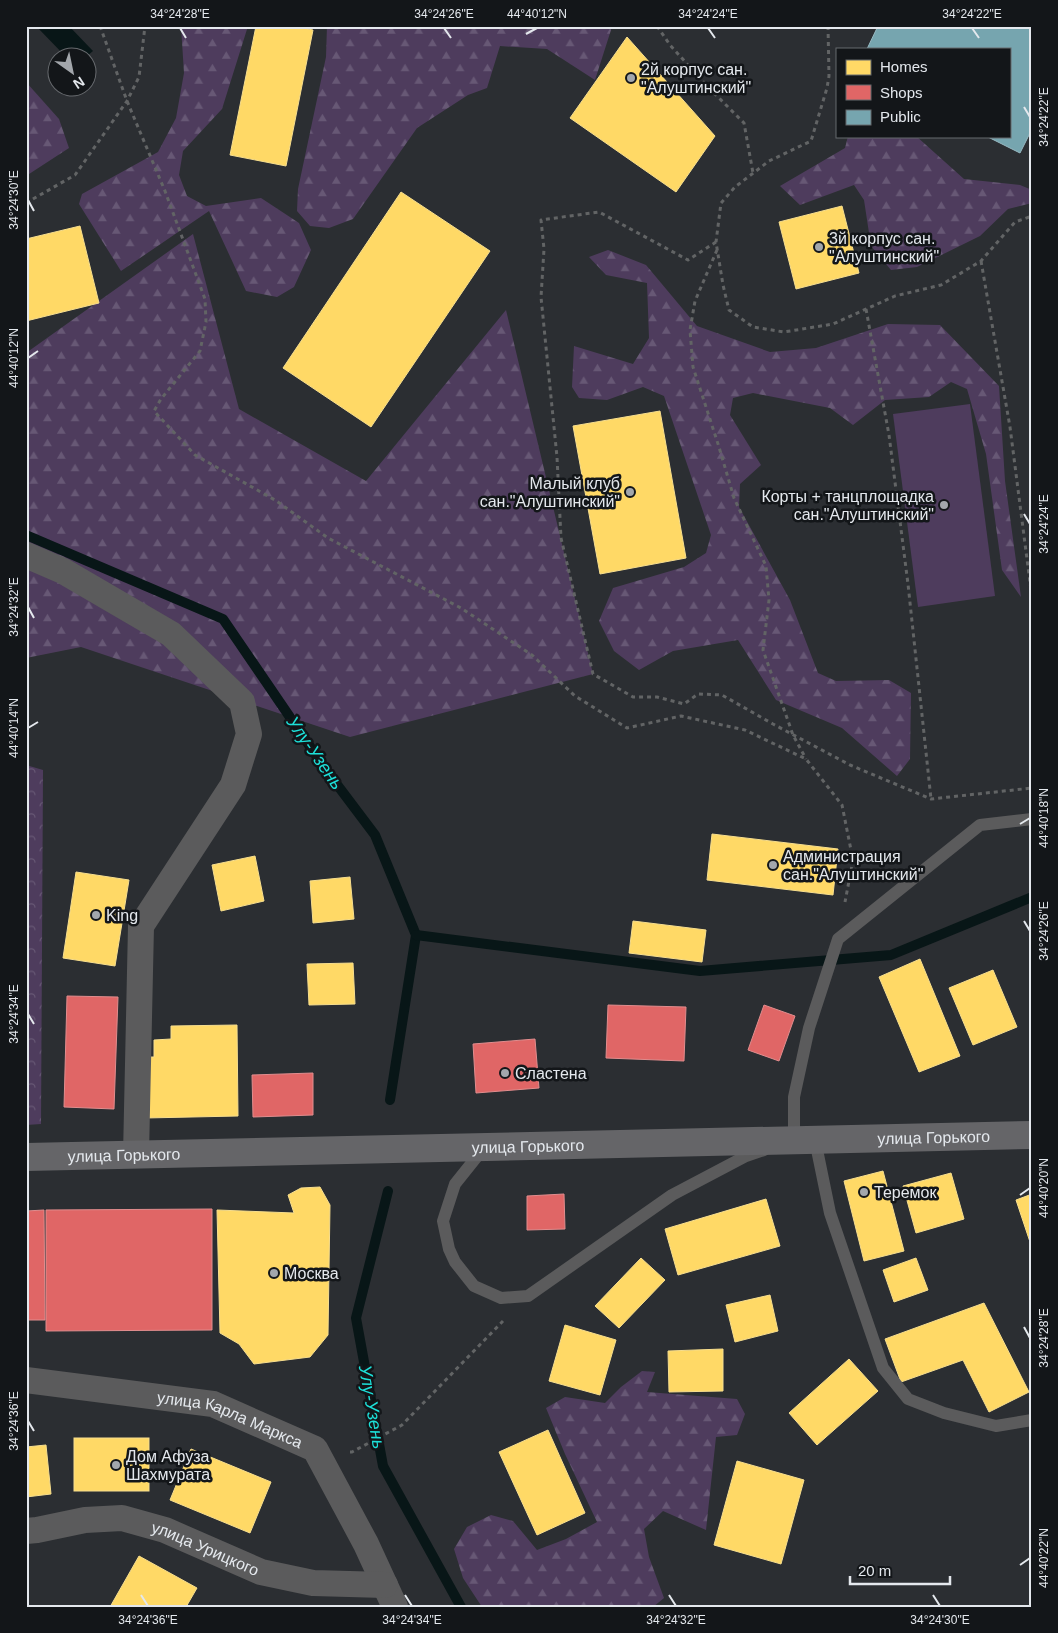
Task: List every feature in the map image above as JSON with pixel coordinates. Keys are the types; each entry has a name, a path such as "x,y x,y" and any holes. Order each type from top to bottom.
{"main road":[{"name":"улица Горького","path":"26,1157 1032,1136"}],"street":[{"path":"26,555 63,571 171,634 242,702 249,734 233,785 141,926 136,1155"},
{"name":"улица Карла Маркса","path":"26,1380 213,1404 315,1450 366,1544 390,1596"},
{"name":"улица Урицкого","path":"26,1531 85,1520 122,1518 165,1530 260,1572 390,1596"}],"lane":[{"path":"1032,819 980,825 838,939 809,1028 794,1097 805,1140 883,1368 908,1399 944,1412 996,1426 1032,1420"},
{"path":"484,1147 455,1184 443,1221 454,1262 474,1286 501,1298 528,1296 672,1195 746,1156 805,1140"}],"path":[{"path":"100,26 127,101 166,191 205,299 206,322 200,351 161,399 154,411 195,455 275,500 328,538 461,608 532,655 574,696 628,728 681,716 745,730 806,759"},
{"path":"26,203 75,174 127,101 139,77 145,26"},
{"path":"657,26 676,52 744,123 753,173"},
{"path":"828,26 829,76 811,141 769,160 735,187 721,203 716,242 722,285 729,310 753,327 784,332 833,324 895,296 941,285 981,261 1015,222 1032,216"},
{"path":"716,242 688,260 599,212 542,220 544,250 541,296 557,457 561,538 593,674 633,697 657,697 684,704 698,694 722,695 850,765 931,798 1032,788"},
{"path":"717,249 695,301 690,330 693,367 734,498 766,566 769,600 763,650 794,735 806,759 842,805 853,860 838,939"},
{"path":"981,261 1010,427 1032,598"},
{"path":"866,309 890,445 908,584 931,798"},
{"path":"352,1452 402,1425 528,1296"}],"green space":[{"path":"181,26 248,26 222,109 183,151 179,175 187,196 206,206 261,198 299,223 311,250 294,287 277,297 246,291 209,211 121,271 79,204 82,194 158,152 176,118 184,73"},
{"path":"327,26 609,26 611,30 595,80 547,49 500,46 487,88 468,95 417,128 353,219 329,228 310,226 297,211 298,189 326,57"},
{"path":"26,82 59,119 69,148 26,176"},
{"path":"848,138 918,138 964,179 1020,185 1032,190 1032,203 1008,209 980,236 917,267 891,270 871,246 864,200 854,185 800,205 780,186 845,148"},
{"path":"193,234 239,409 366,481 506,310 593,674 350,737 81,647 26,658 26,353"},
{"path":"608,250 646,265 697,326 770,352 816,348 888,324 940,325 999,386 1005,481 1021,597 1002,570 986,454 967,389 951,382 929,397 885,400 853,425 830,408 753,393 733,398 730,415 761,465 740,484 739,507 790,600 818,673 836,681 889,680 911,693 910,759 897,776 842,728 776,700 738,640 673,651 639,670 614,651 599,621 613,588 684,567 706,553 711,535 664,396 643,387 607,400 579,398 572,387 574,346 633,364 649,338 647,283 606,275 589,257"},
{"name":"Корты + танцплощадка сан.\"Алуштинский\"","path":"970,404 995,596 918,607 893,414"},
{"path":"26,765 43,770 41,1124 26,1125"},
{"path":"642,1371 655,1372 647,1392 737,1399 745,1414 737,1435 716,1437 706,1530 663,1511 644,1529 649,1557 664,1598 653,1607 482,1607 463,1578 454,1549 467,1527 491,1515 513,1521 537,1550 566,1539 597,1522 546,1408 565,1397 605,1403 621,1387"}],"shaded area":[{"path":"36,26 69,26 90,48 57,48"}],"building: Homes":[{"path":"256,26 294,26 313,30 286,166 230,155"},
{"name":"2й корпус сан. \"Алуштинский\"","path":"627,37 715,136 676,192 570,118"},
{"path":"401,192 490,251 371,427 283,368"},
{"name":"3й корпус сан. \"Алуштинский\"","path":"842,206 859,273 796,289 779,222"},
{"path":"80,226 99,303 26,321 26,239"},
{"name":"Малый клуб сан.\"Алуштинский\"","path":"660,411 686,558 600,574 573,426"},
{"name":"Администрация сан.\"Алуштинский\"","path":"712,834 838,849 833,895 707,880"},
{"path":"255,856 264,901 221,911 212,865"},
{"path":"76,872 129,880 115,966 63,958"},
{"path":"350,877 354,919 313,923 310,881"},
{"path":"633,921 706,930 702,962 629,953"},
{"path":"920,959 960,1056 919,1072 879,977"},
{"path":"353,963 355,1004 309,1005 307,964"},
{"path":"993,970 1017,1027 973,1045 949,988"},
{"path":"237,1025 238,1116 145,1118 144,1057 154,1057 154,1040 171,1039 171,1026"},
{"path":"883,1171 904,1251 864,1261 844,1181"},
{"path":"951,1173 964,1219 916,1233 903,1186"},
{"name":"Москва","path":"320,1187 330,1205 328,1335 310,1357 254,1364 239,1344 220,1333 217,1210 294,1213 288,1195 301,1188"},
{"path":"1032,1194 1032,1248 1016,1200"},
{"path":"766,1199 780,1246 678,1275 665,1229"},
{"path":"641,1258 665,1280 619,1328 595,1306"},
{"path":"916,1258 928,1290 894,1302 883,1270"},
{"path":"770,1295 778,1331 735,1342 726,1305"},
{"path":"984,1303 1029,1392 989,1412 963,1360 901,1382 885,1339"},
{"path":"565,1325 616,1340 600,1395 549,1381"},
{"path":"723,1349 723,1391 669,1392 668,1351"},
{"path":"849,1359 878,1391 817,1445 789,1413"},
{"path":"548,1430 585,1513 537,1535 499,1452"},
{"path":"74,1438 149,1438 149,1491 74,1491"},
{"path":"46,1445 51,1494 26,1497 26,1447"},
{"path":"191,1449 271,1482 250,1533 170,1500"},
{"path":"737,1461 804,1480 781,1564 714,1545"},
{"path":"139,1556 197,1588 186,1607 110,1607"}],"building: Shops":[{"path":"67,996 118,997 114,1109 64,1107"},
{"path":"608,1005 686,1007 684,1061 606,1058"},
{"path":"764,1005 795,1016 779,1061 748,1050"},
{"path":"535,1039 539,1088 476,1093 473,1044"},
{"path":"313,1073 313,1115 253,1117 252,1075"},
{"path":"564,1194 565,1229 527,1230 527,1196"},
{"path":"212,1209 212,1330 46,1331 46,1210"},
{"path":"44,1210 45,1320 26,1320 26,1211"}],"building: Public":[{"path":"878,26 1032,26 1032,129 1020,153 990,138 1010,138 1010,48 867,48"}],"waterway":[{"name":"Улу-Узень","path":"26,535 223,619 326,770 375,835 416,935 390,1100"},
{"path":"416,935 700,971 891,955 1032,897"},
{"name":"Улу-Узень","path":"388,1191 356,1318 383,1466 461,1607"}],"place":[{"name":"2й корпус сан. \"Алуштинский\"","path":"631,78"},
{"name":"3й корпус сан. \"Алуштинский\"","path":"819,247"},
{"name":"Малый клуб сан.\"Алуштинский\"","path":"630,492"},
{"name":"Корты + танцплощадка сан.\"Алуштинский\"","path":"944,505"},
{"name":"Администрация сан.\"Алуштинский\"","path":"773,865"},
{"name":"King","path":"96,915"},
{"name":"Сластена","path":"505,1073"},
{"name":"Теремок","path":"864,1192"},
{"name":"Москва","path":"274,1273"},
{"name":"Дом Афуза Шахмурата","path":"116,1465"}]}
